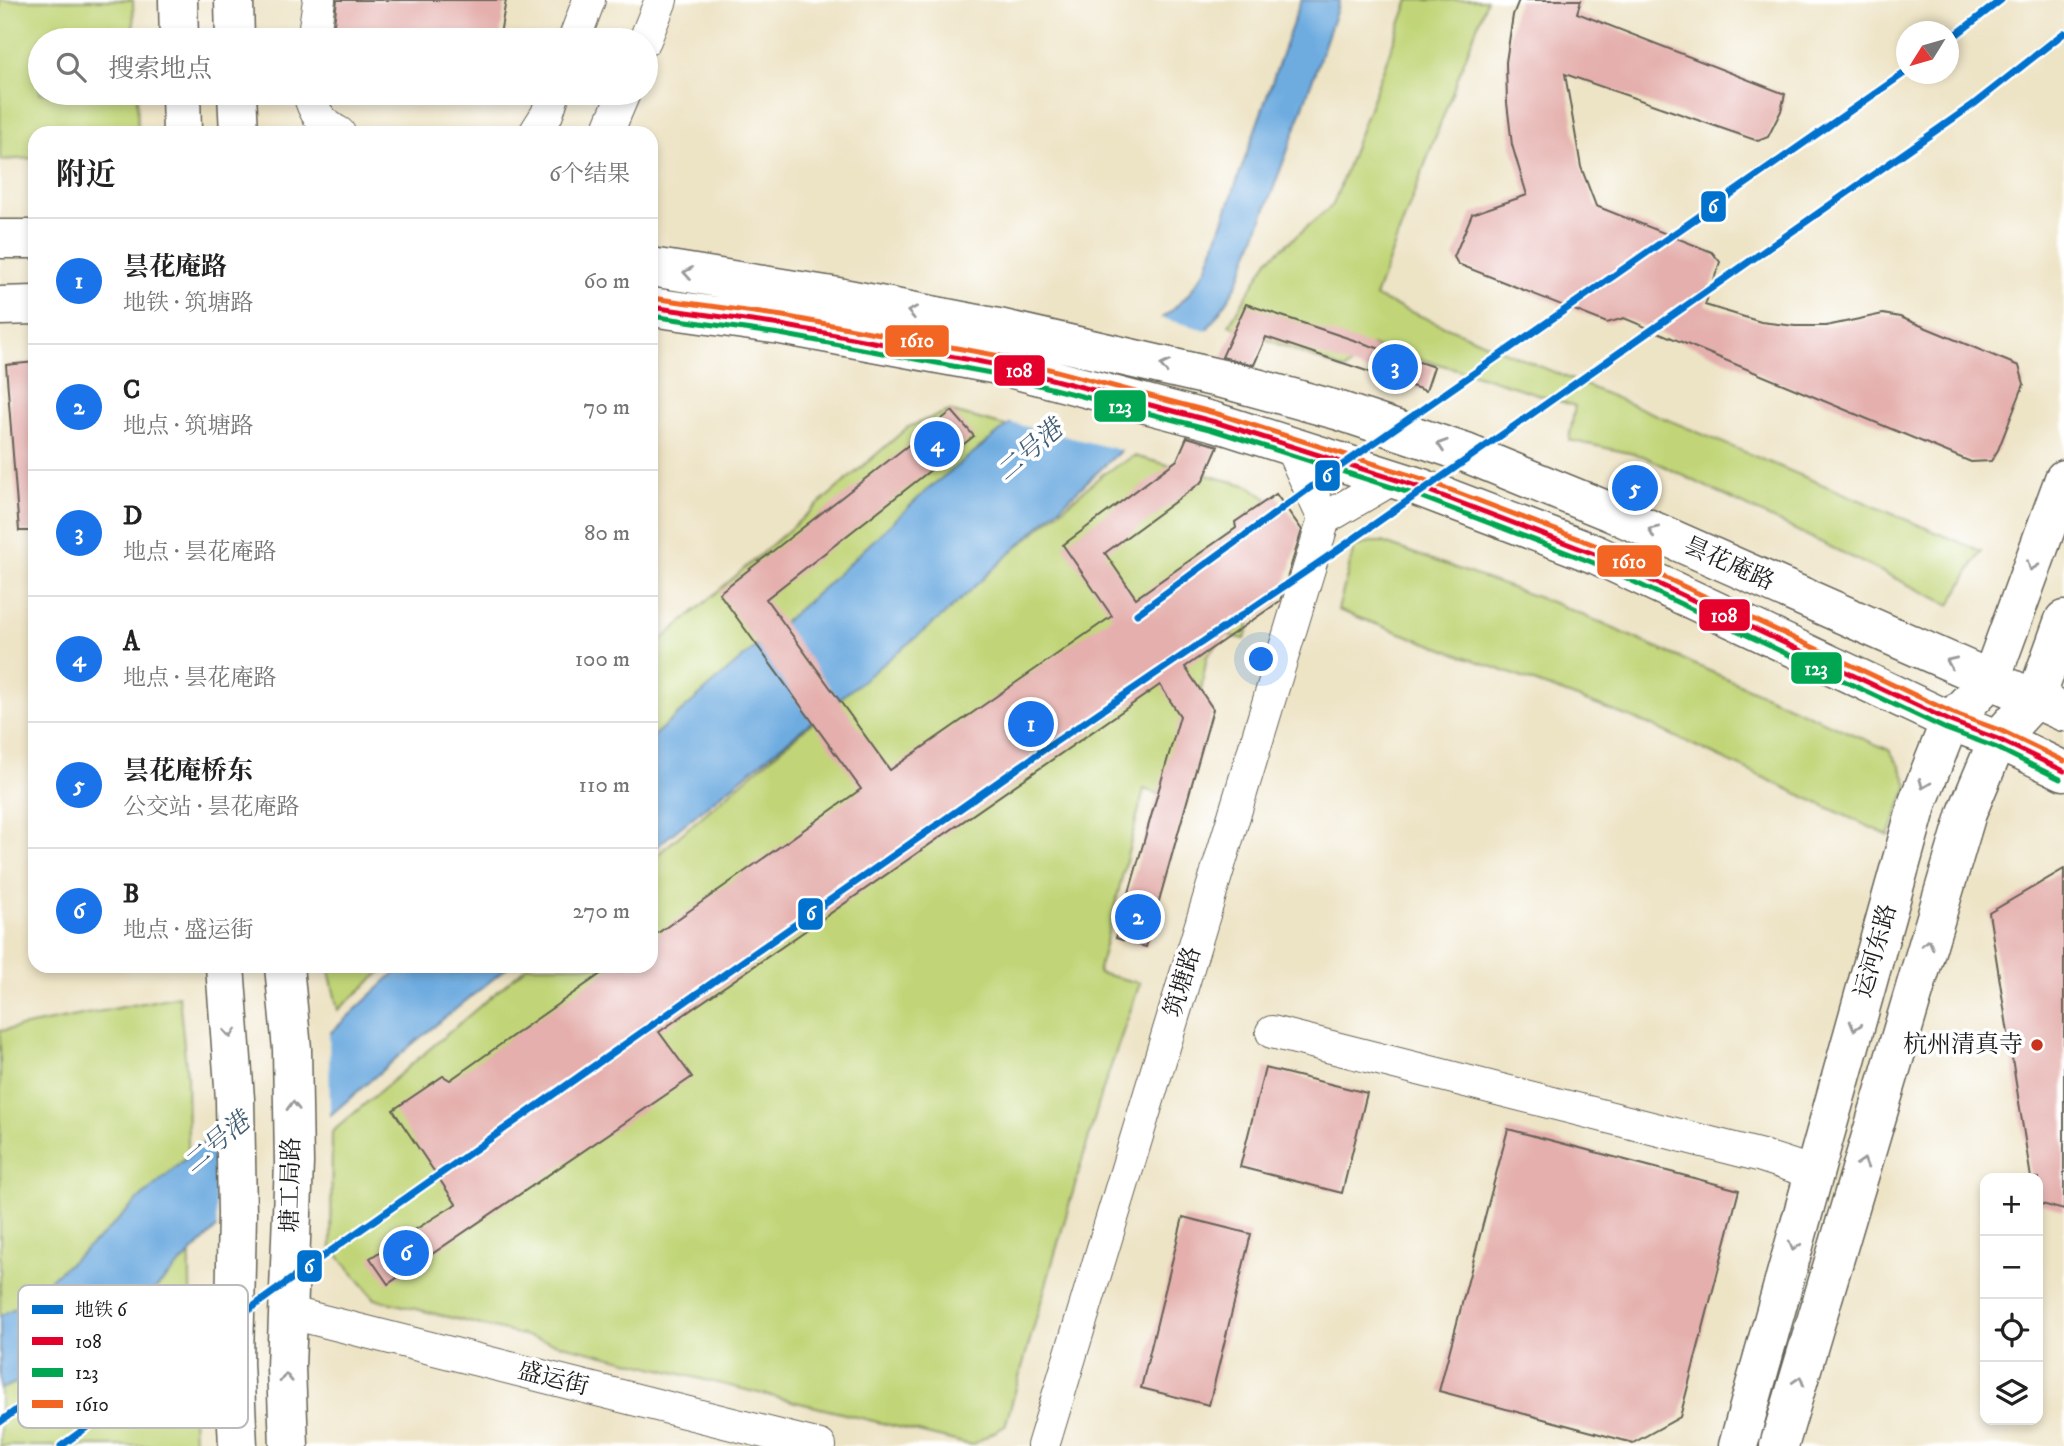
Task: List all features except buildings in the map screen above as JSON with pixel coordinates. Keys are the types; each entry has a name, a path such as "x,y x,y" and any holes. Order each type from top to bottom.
{"main road":[{"path":"178,0 179,28"},
{"path":"234,0 235,28"},
{"path":"181,105 182,126"},
{"path":"238,105 239,126"},
{"path":"0,239 28,239"},
{"name":"昙花庵路","path":"658,268 832,296 1001,347 1215,422 1392,479 1597,555 1950,721 1998,739 2064,771"},
{"path":"0,306 28,305"},
{"name":"昙花庵路","path":"658,308 781,325 1001,347 1231,381 1340,411 1466,453 1613,513 2050,705"},
{"name":"运河东路","path":"1738,1446 1918,802 1950,721 1991,679 2064,479"},
{"name":"运河东路","path":"1779,1446 1967,813 1998,739 2050,705 2064,620"},
{"path":"226,973 235,1100 236,1285"},
{"name":"塘工局路","path":"285,973 292,1049 293,1163 286,1367 289,1446"},
{"path":"237,1428 238,1446"}],"street":[{"path":"315,28 319,0"},
{"path":"578,28 589,0"},
{"path":"650,28 661,0"},
{"path":"312,105 314,113 327,126"},
{"path":"539,126 550,105"},
{"path":"610,126 619,105"},
{"path":"1290,446 1324,519 1392,479"},
{"name":"筑塘路","path":"1043,1446 1324,519"},
{"path":"1272,1032 1762,1156 1814,1174"},
{"name":"盛运街","path":"287,1312 820,1446"}],"green space":[{"path":"0,0 133,0 134,28 28,28 28,105 137,105 138,126 28,126 28,158 0,160"},
{"path":"1409,0 1487,0 1375,297 1981,551 1950,605 1643,456 1569,440 1575,406 1468,372 1371,346 1345,370 1229,325 1268,260 1333,205"},
{"path":"949,411 1009,427 658,732 658,643 908,427"},
{"path":"1134,456 1249,486 1270,501 1277,520 1245,639 1226,635 1207,656 1182,802 1144,789 1098,973 1140,983 1102,1092 1005,1426 971,1445 375,1299 331,1247 332,1132 519,973 658,973 658,854 1103,474"},
{"path":"1370,542 1382,542 1562,606 1889,750 1908,785 1889,836 1648,724 1338,610 1354,548"},
{"path":"330,973 380,973 338,1010"},
{"path":"179,996 187,1076 190,1285 18,1285 18,1428 193,1428 194,1446 0,1446 0,1031"}],"water":[{"name":"二号港","path":"1301,0 1340,0 1238,282 1228,300 1119,452 945,614 658,845 658,732 824,587 929,488 1016,419 1170,312 1187,296 1206,269"},
{"name":"二号港","path":"395,973 500,973 327,1118 159,1285 43,1285 104,1234 139,1199 338,1026"},
{"path":"18,1306 18,1382 0,1389 0,1316"}],"pier":[{"path":"1157,317 1210,331 1124,451 1007,422"},
{"path":"329,1029 330,1121 217,1232 212,1130"}],"metro line":[{"name":"6","path":"1959,32 2001,0"},
{"name":"6","path":"248,1310 1045,749 1339,549 1974,104 2064,33"},
{"name":"6","path":"1137,614 1318,482 1896,79"},
{"name":"6","path":"0,1422 18,1409"},
{"name":"6","path":"61,1446 86,1428"}],"transit line":[{"name":"1610","path":"658,299 783,316 1000,356 1218,414 1422,479 1600,547 1953,713 2002,731 2064,761"},
{"name":"108","path":"658,308 781,325 998,365 1215,422 1419,487 1597,555 1950,721 1998,739 2064,771"},
{"name":"123","path":"658,317 780,334 996,374 1213,430 1416,495 1594,563 1946,729 1995,747 2060,779"}],"place":[{"name":"D","path":"1395,367"},
{"name":"A","path":"937,444"},
{"name":"昙花庵桥东","path":"1635,488"},
{"name":"昙花庵路","path":"1031,724"},
{"name":"C","path":"1138,917"},
{"name":"杭州清真寺","path":"2037,1045"},
{"name":"B","path":"406,1253"}]}
